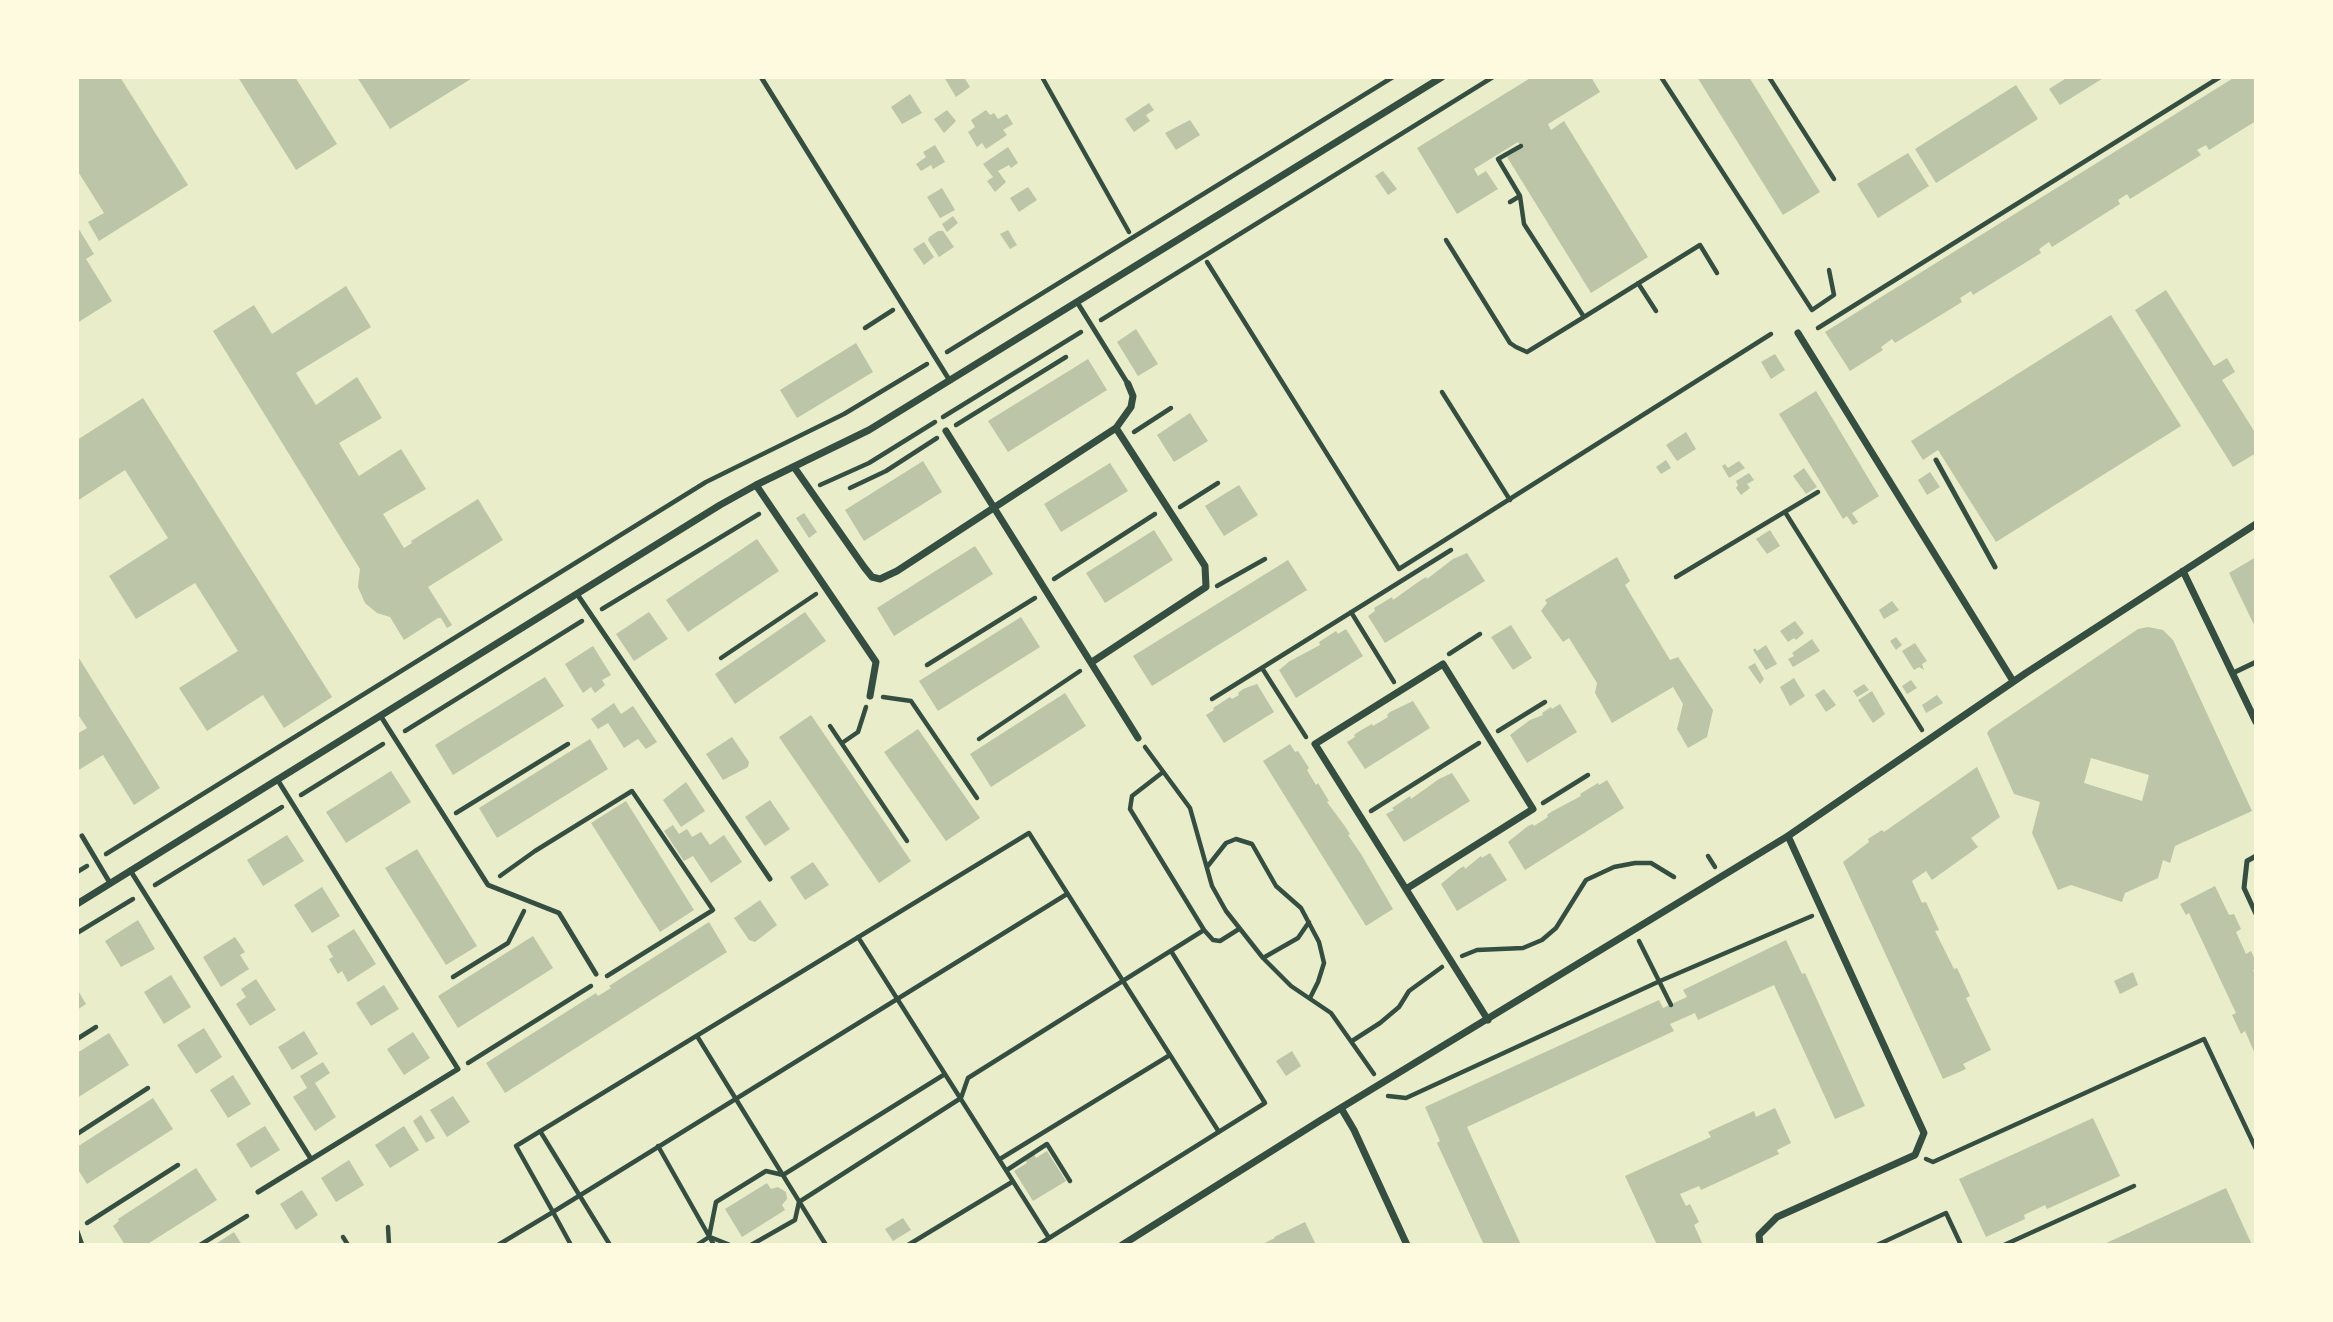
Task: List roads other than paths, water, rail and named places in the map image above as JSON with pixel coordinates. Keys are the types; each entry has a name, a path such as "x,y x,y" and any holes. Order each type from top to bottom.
{"street":[{"path":"77,904 756,485 869,430 1442,77"},
{"path":"1798,333 2013,681"},
{"path":"794,467 872,577 880,579 889,576 1116,428 1131,407 1133,396 1128,384"},
{"path":"1092,662 1206,587 1205,566 1116,428"},
{"path":"946,431 1138,738"},
{"path":"756,485 876,662 870,696"},
{"path":"1122,1245 1788,835 2013,681 2256,524"},
{"path":"2183,571 2256,722"},
{"path":"1406,889 1533,809 1443,664 1315,744 1488,1020"},
{"path":"1759,1245 1759,1234 1777,1217 1915,1155 1924,1133 1788,835"},
{"path":"1341,1108 1354,1130 1407,1245"}],"lane":[{"path":"761,77 950,381"},
{"path":"1077,302 1128,384"},
{"path":"1936,460 1996,567"},
{"path":"578,594 770,879"},
{"path":"2233,673 2256,662"},
{"path":"380,715 488,885 559,913 596,974"},
{"path":"258,1192 458,1069 277,779"},
{"path":"82,836 110,883"},
{"path":"2256,856 2247,861 2244,888 2256,914"},
{"path":"130,870 311,1159"},
{"path":"77,1230 82,1245"}]}
